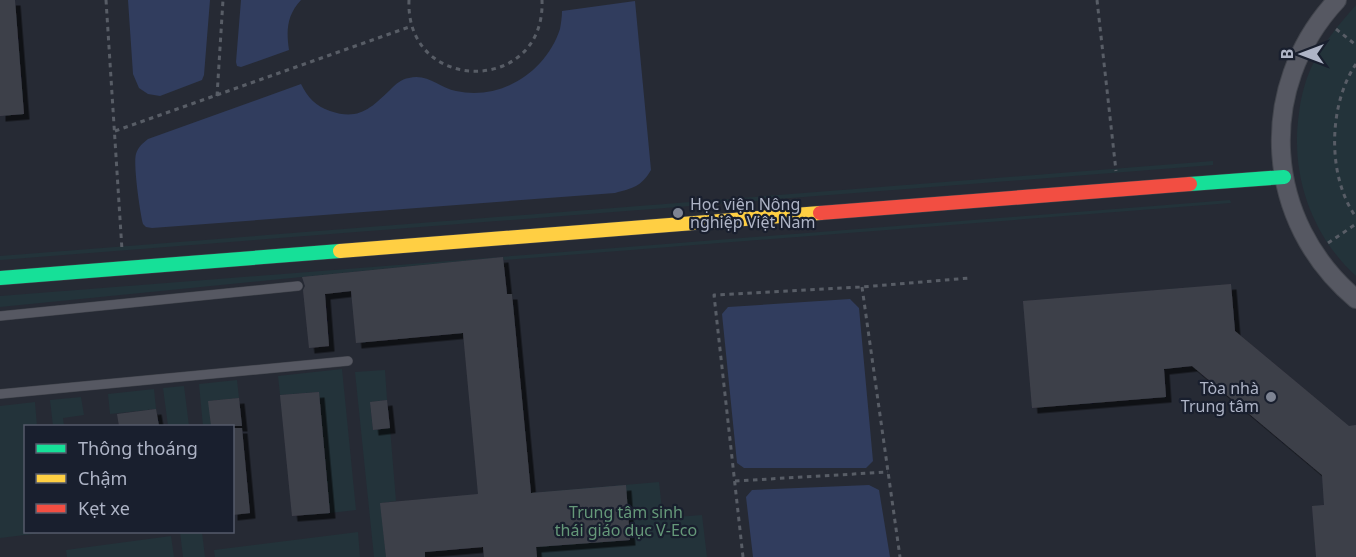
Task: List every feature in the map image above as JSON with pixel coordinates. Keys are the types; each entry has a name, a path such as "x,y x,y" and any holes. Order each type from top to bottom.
{"street":[{"path":"1337,0 1306,42 1287,90 1281,123 1281,157 1292,207 1306,239 1336,280 1356,298"},
{"path":"0,278 1284,177"}],"lane":[{"path":"0,316 298,286"},
{"path":"0,394 348,361"}],"path":[{"path":"106,0 123,254"},
{"path":"217,96 223,0"},
{"path":"408,0 412,26 421,45 440,63 465,72 491,71 504,66 525,51 538,28 542,15 542,0"},
{"path":"1097,0 1117,176"},
{"path":"115,131 412,26"},
{"path":"1331,26 1356,45"},
{"path":"1356,64 1339,101 1334,138 1338,175 1351,210 1356,217"},
{"path":"1323,246 1356,224"},
{"path":"743,557 714,295 862,287 970,278"},
{"path":"862,287 900,557"},
{"path":"735,481 888,472"}],"green space":[{"path":"1356,5 1356,276 1327,242 1307,202 1301,181 1297,136 1301,100 1312,66 1339,25"},
{"path":"1213,161 1213,165 0,260 0,256"},
{"path":"1230,200 1231,203 504,260 503,257 0,307 0,296"},
{"path":"342,369 356,510 330,513 319,392 280,395 278,376"},
{"path":"385,370 387,400 370,402 373,430 390,428 396,501 381,503 386,557 374,557 355,372"},
{"path":"237,380 239,398 209,401 211,425 203,425 199,384"},
{"path":"184,386 189,425 168,425 163,388"},
{"path":"154,389 156,409 110,414 108,394"},
{"path":"81,397 84,415 63,418 64,425 53,425 50,400"},
{"path":"35,402 37,425 24,425 24,533 41,533 0,538 0,406"},
{"name":"Trung tâm sinh thái giáo dục V-Eco","path":"659,482 663,518 702,515 707,557 537,557 531,493"},
{"path":"358,532 360,557 215,557 214,550"},
{"path":"180,533 202,533 205,557 183,557"},
{"path":"171,536 174,557 67,557 66,550"}],"water":[{"path":"128,0 210,0 202,80 160,96 148,94 139,88 133,74"},
{"path":"241,0 301,0 290,17 289,50 241,67 237,66"},
{"path":"635,1 651,170 644,180 632,188 615,193 152,228 143,224 135,159 138,149 148,139 301,84 317,104 340,114 364,111 399,82 409,78 428,79 456,91 489,92 520,80 544,58 560,29 562,11"},
{"path":"850,299 859,308 873,461 866,468 744,468 737,463 722,314 728,307"},
{"path":"869,485 879,490 890,557 753,557 746,497 752,490"}],"building":[{"path":"0,0 15,0 24,114 0,116"},
{"path":"503,257 507,294 512,294 531,493 626,485 630,540 536,547 537,557 484,557 483,547 425,552 425,557 386,557 380,503 478,494 463,333 356,343 351,291 325,294 329,346 309,348 303,290 305,286 302,277"},
{"path":"1231,284 1235,331 1349,426 1356,425 1356,557 1316,557 1312,506 1324,505 1322,475 1192,366 1164,369 1166,397 1032,408 1023,301"},
{"path":"319,392 330,513 292,516 280,395"},
{"path":"239,398 242,426 211,425 208,401"},
{"path":"387,400 390,428 373,430 370,402"},
{"path":"156,409 159,425 119,425 117,414"},
{"path":"234,428 242,428 250,513 234,515"}],"traffic: fast":[{"path":"1190,184 1284,177"},
{"path":"0,278 340,251"}],"traffic: slow":[{"path":"340,251 820,213"}],"traffic: jam":[{"path":"820,213 1190,184"}],"place":[{"name":"Học viện Nông nghiệp Việt Nam","path":"678,213"},
{"name":"Tòa nhà Trung tâm","path":"1271,397"}]}
